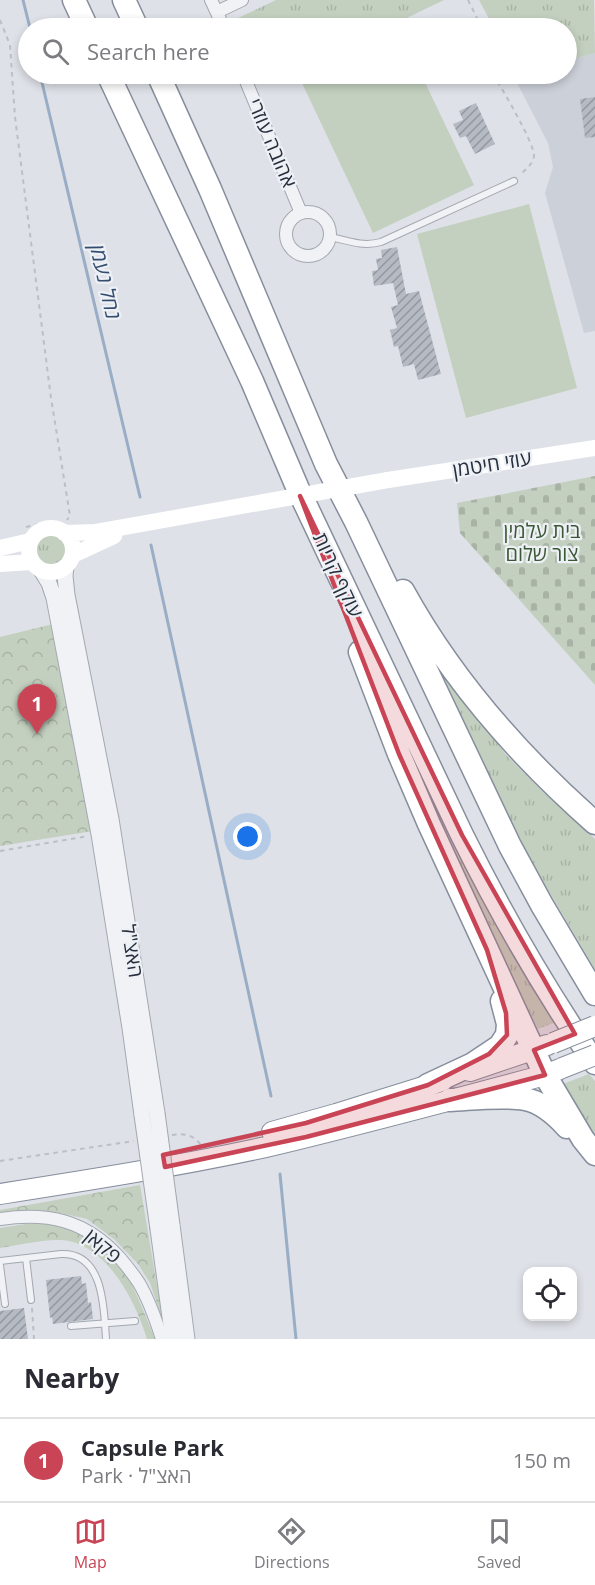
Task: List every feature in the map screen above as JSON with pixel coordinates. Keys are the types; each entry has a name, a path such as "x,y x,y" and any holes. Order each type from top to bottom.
{"highway":[{"path":"74,0 82,18"},
{"path":"124,0 132,18"},
{"name":"עוקף קריות","path":"113,84 252,381 298,489 487,886 595,1063"},
{"name":"עוקף קריות","path":"163,84 210,189 326,464 356,522 510,846 595,994"},
{"path":"309,422 405,596 451,668 506,736 563,795 595,823"},
{"path":"298,489 399,754 429,824 487,950 543,1047 583,1139 595,1155"},
{"path":"429,1085 489,1054 500,1046 507,1035 506,1013 487,950"},
{"path":"0,1180 92,1168 203,1147 306,1123 543,1047 595,1026"},
{"path":"0,1194 199,1161 306,1137 553,1071 595,1055"},
{"path":"450,1100 526,1099 551,1112 595,1155"}],"main road":[{"name":"עוזי חיטמן","path":"161,521 388,480 595,448"},
{"path":"62,532 96,532 161,521"},
{"path":"0,564 36,566 54,572 69,560 121,533 161,521"},
{"path":"36,566 29,555 30,541 40,531 54,528 71,541 69,560"},
{"path":"0,548 30,541"}],"street":[{"path":"211,0 220,18"},
{"path":"217,12 242,0"},
{"name":"אהובה עוזרי","path":"247,84 302,213"},
{"path":"309,212 323,217 327,222 331,237 324,250 318,254 304,256 297,253 288,242 286,235 290,221 302,213 309,212"},
{"name":"האצ\"ל","path":"69,560 65,576 66,595 111,819 165,1227 173,1339"},
{"name":"האצ\"ל","path":"36,566 52,588 99,834 130,1028 150,1114"},
{"name":"פקאן","path":"0,1219 51,1218 79,1226 96,1236 109,1246 139,1282 162,1339"},
{"name":"האצ\"ל","path":"165,1227 187,1339"}],"lane":[{"path":"331,237 367,245 381,242 514,181"},
{"path":"4,1305 0,1263 69,1254 77,1256 86,1264 101,1288 106,1339"},
{"path":"26,1258 31,1300"},
{"path":"71,1326 135,1321"}],"path":[{"path":"468,0 477,18"},
{"path":"0,20 10,45 15,117 51,398 70,516 62,532"},
{"path":"498,84 534,153 531,165 514,181"},
{"path":"0,851 99,834"},
{"path":"169,1136 188,1135 197,1139 203,1147"},
{"path":"0,1161 135,1140"},
{"path":"31,1300 34,1339"}],"highlighted area":[{"path":"300,496 462,835 575,1034 534,1050 545,1075 306,1137 165,1167 163,1155 306,1123 428,1085 489,1054 507,1035 506,1013 487,950 399,754"}],"shaded area":[{"path":"595,53 595,331 584,333 545,193 553,167 548,143 518,84 577,84 577,58"}],"green space":[{"path":"276,0 444,0 407,18 238,18"},
{"path":"479,0 594,0 595,53 577,58 577,18 489,18"},
{"path":"302,84 426,84 474,185 373,233"},
{"path":"529,204 577,388 466,418 417,234"},
{"name":"בית עלמין צור שלום","path":"595,476 595,685 460,533 457,503"},
{"path":"51,534 62,539 67,550 62,561 51,566 40,561 35,550 40,539"},
{"path":"412,621 481,722 508,757 595,839 595,969 505,812"},
{"path":"53,624 93,831 0,846 0,637"},
{"path":"390,707 556,1022 538,1029 464,881"},
{"path":"589,1074 595,1081 595,1142 563,1084"},
{"path":"140,1185 163,1321 150,1283 138,1264 114,1239 87,1219 38,1211 0,1213 0,1210"},
{"path":"47,1224 65,1228 88,1239 108,1254 131,1283 155,1339 147,1339 136,1310 109,1266 84,1246 69,1241 54,1240 0,1248 0,1228"}],"building":[{"path":"595,97 595,137 585,138 580,99"},
{"path":"476,103 495,144 475,154 466,136 460,138 453,124 463,120 459,111"},
{"path":"397,247 406,294 419,291 441,374 418,380 414,364 403,367 398,346 394,347 390,330 397,328 391,307 398,305 393,283 374,286 372,271 378,270 376,259 382,258 381,250"},
{"path":"81,1276 82,1284 86,1283 88,1303 91,1302 93,1319 53,1324 52,1317 50,1318 46,1280"},
{"path":"24,1308 28,1339 0,1339 0,1311"}],"waterway":[{"name":"נחל נעמן","path":"23,0 28,18"},
{"name":"נחל נעמן","path":"42,84 140,497"},
{"path":"151,545 271,1096"},
{"path":"280,1174 296,1339"}],"place":[{"name":"Capsule Park","path":"37,734"}]}
